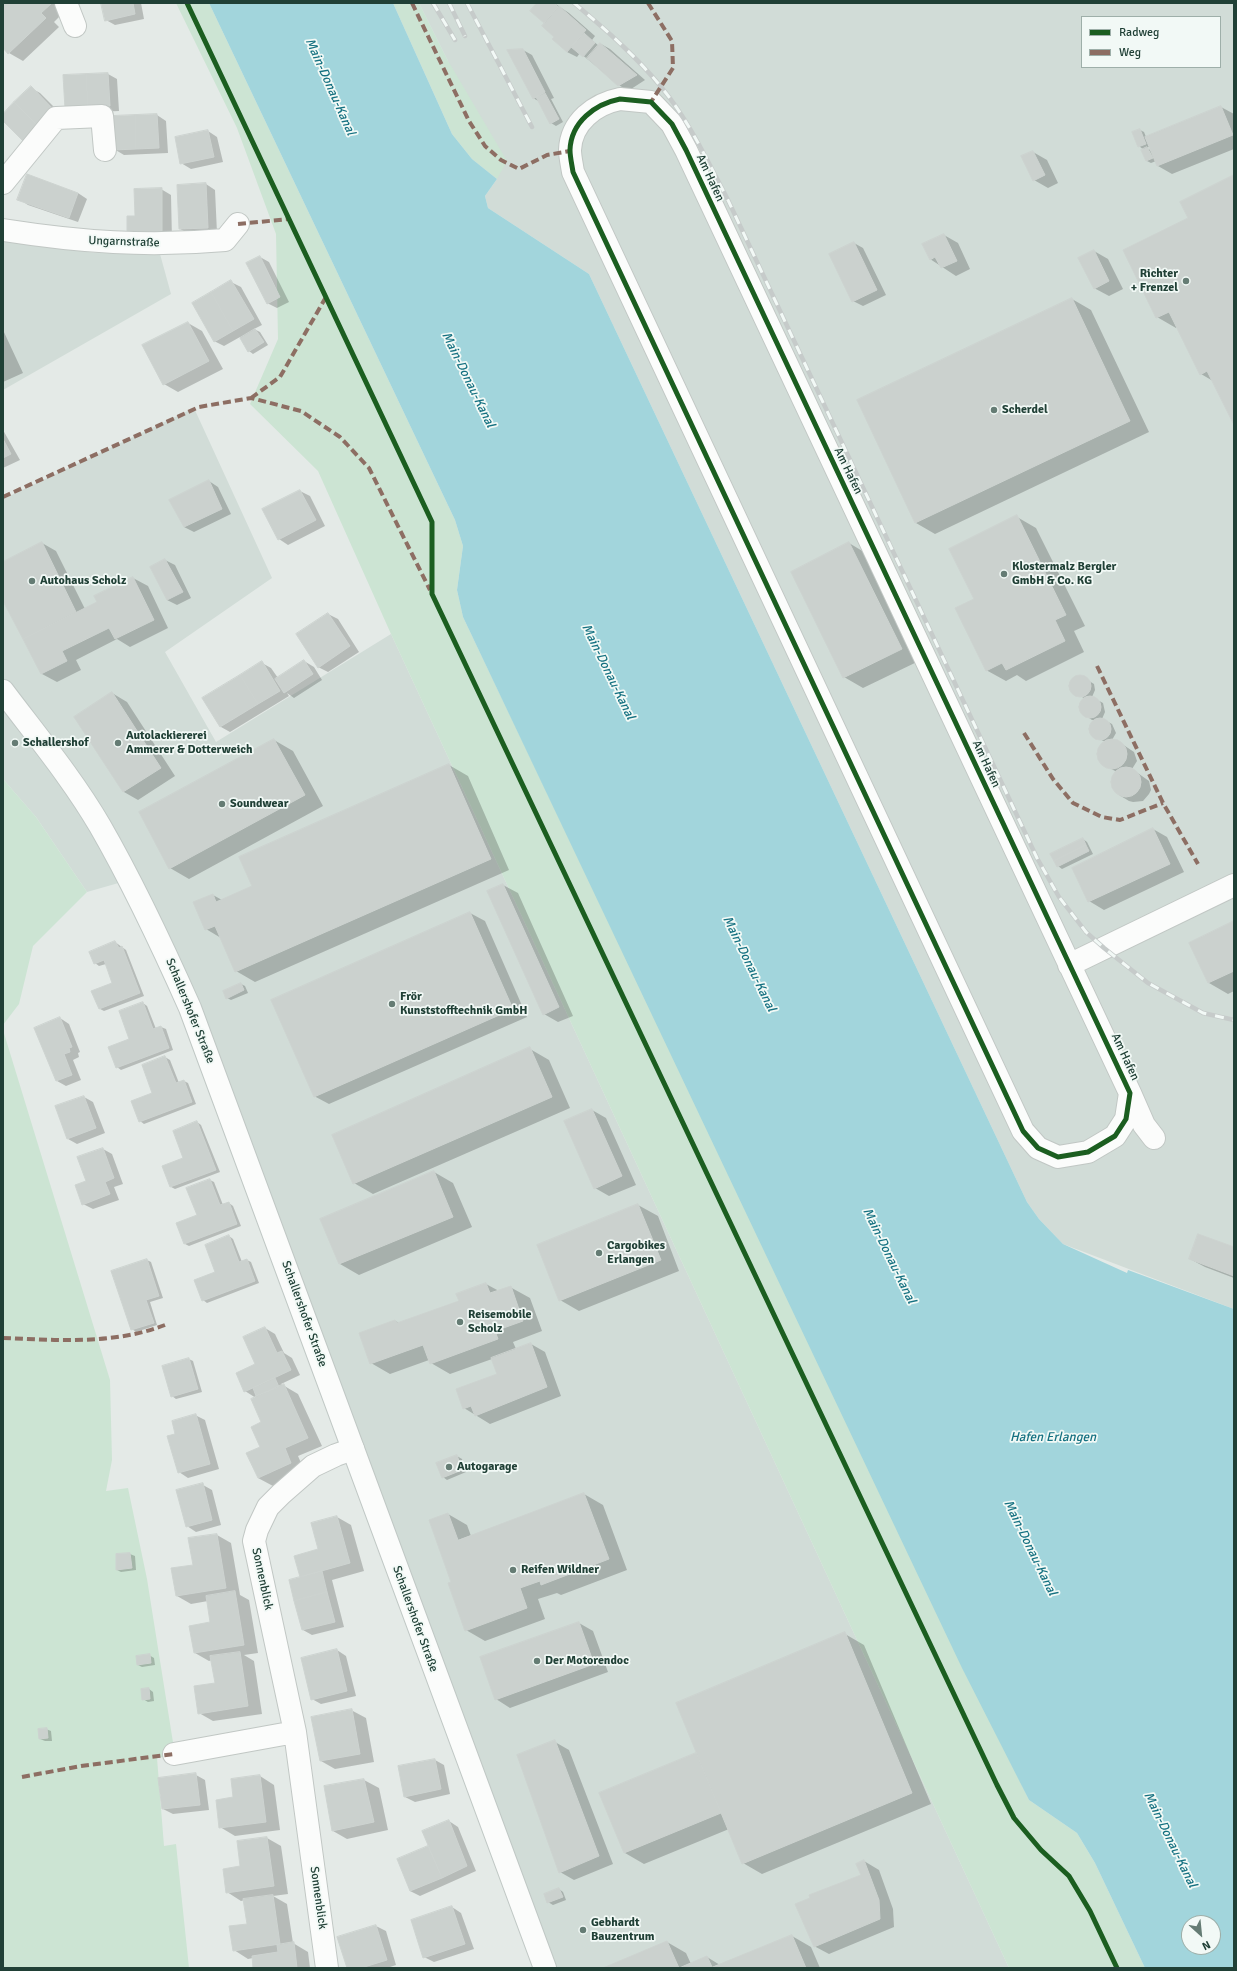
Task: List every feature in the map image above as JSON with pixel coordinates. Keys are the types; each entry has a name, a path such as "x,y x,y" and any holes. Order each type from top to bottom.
{"street":[{"path":"66,3 75,26"},
{"name":"Am Hafen","path":"620,99 651,102 672,124 686,150 1130,1093 1126,1119 1115,1136 1088,1152 1058,1157 1038,1148 1023,1131 573,172 570,150 573,135 582,119 606,102 620,99"},
{"path":"3,183 56,118 102,116 105,150"},
{"name":"Ungarnstraße","path":"3,230 96,243 145,245 225,240 238,224"},
{"name":"Schallershofer Straße","path":"3,690 74,787 99,825 151,920 201,1037 545,1968"},
{"path":"1070,965 1234,885"},
{"path":"1130,1093 1144,1125 1154,1138"},
{"name":"Sonnenblick","path":"327,1968 295,1732 254,1541 257,1530 268,1507 281,1494 313,1466 353,1449"},
{"path":"174,1754 295,1732"}],"shaded area":[{"path":"419,3 1234,3 1234,1309 1063,1244 1039,1219 1027,1202 589,274 488,208 485,196 497,179 447,59"},
{"path":"3,239 95,253 160,254 171,294 3,390"},
{"path":"194,408 272,578 165,652 216,742 391,634 1009,1968 551,1968 136,878 87,892 36,817 3,779 3,499"}],"green space":[{"path":"176,3 209,3 455,520 463,546 457,590 463,617 1029,1800 1077,1833 1095,1863 1145,1968 1009,1968 391,634 318,471 250,404 278,339 276,234 237,128"},
{"path":"393,3 419,3 447,59 507,161 497,179 472,159 452,134"},
{"path":"3,779 36,817 87,892 33,946 19,1004 3,1025"},
{"path":"3,1030 110,1380 112,1460 106,1491 128,1488 147,1579 175,1755 157,1758 164,1846 176,1844 189,1968 3,1968"}],"water":[{"name":"Hafen Erlangen","path":"209,3 393,3 452,134 472,159 497,179 485,196 488,208 589,274 1027,1202 1039,1219 1063,1244 1127,1273 1128,1270 1234,1309 1234,1968 1145,1968 1095,1863 1077,1833 1029,1800 962,1668 463,617 457,590 463,546 455,520"}],"building":[{"path":"5,3 52,3 41,13 46,18 8,54 3,48 3,5"},
{"path":"101,3 133,3 135,14 105,21"},
{"path":"537,3 554,3 558,7 544,23 530,11"},
{"path":"559,6 586,30 567,52 552,39 554,37 542,26"},
{"path":"584,33 595,43 583,57 571,47"},
{"path":"600,43 637,75 618,86 587,58"},
{"path":"523,49 545,92 533,99 507,50"},
{"path":"108,73 110,106 88,107 86,74"},
{"path":"86,74 88,107 65,109 63,75"},
{"path":"31,86 54,110 38,126 14,102"},
{"path":"545,93 559,119 550,124 536,97"},
{"path":"14,102 38,126 23,141 3,121 3,114"},
{"path":"1221,106 1233,135 1157,166 1145,137"},
{"path":"157,114 159,148 136,149 135,115"},
{"path":"135,115 136,149 113,150 112,116"},
{"path":"1140,129 1146,144 1138,147 1132,132"},
{"path":"208,130 214,157 180,164 175,137"},
{"path":"1147,147 1153,158 1146,161 1141,150"},
{"path":"1033,151 1045,175 1033,181 1021,156"},
{"path":"27,174 78,193 69,218 17,200"},
{"name":"Richter + Frenzel","path":"1234,175 1234,425 1207,371 1200,375 1169,312 1156,318 1123,250 1188,218 1180,202"},
{"path":"206,183 208,228 179,229 177,185"},
{"path":"162,188 162,235 127,235 127,216 135,216 134,189"},
{"path":"944,234 957,261 941,268 935,257 930,260 922,244"},
{"path":"854,242 877,290 852,302 829,254"},
{"path":"1094,250 1109,281 1094,289 1078,258"},
{"path":"260,256 280,297 267,304 246,263"},
{"path":"231,280 254,319 233,331 211,292"},
{"path":"211,292 233,331 214,342 192,303"},
{"name":"Scherdel","path":"1072,298 1130,421 915,523 857,400"},
{"path":"188,322 209,361 163,385 142,345"},
{"path":"255,329 264,342 248,352 240,338"},
{"path":"3,439 11,454 3,458"},
{"path":"209,480 222,509 184,527 169,500"},
{"path":"300,490 316,520 278,540 262,509"},
{"name":"Klostermalz Bergler GmbH & Co. KG","path":"1017,515 1066,615 1055,620 1065,641 1006,670 1002,663 986,671 955,608 974,599 949,549"},
{"name":"Autohaus Scholz","path":"42,542 76,612 23,639 3,601 3,562"},
{"path":"849,542 902,649 843,678 791,572"},
{"path":"165,559 183,592 167,600 150,567"},
{"path":"133,577 154,620 115,639 109,628 62,651 67,661 41,674 23,639 97,602 94,596"},
{"path":"328,613 350,646 318,668 296,634"},
{"path":"304,660 313,674 284,693 275,679"},
{"path":"262,661 280,691 258,704 240,675"},
{"path":"240,675 258,704 220,727 202,698"},
{"path":"1080,675 1088,678 1091,686 1088,694 1080,697 1072,694 1069,686 1072,678"},
{"name":"Autolackiererei Ammerer & Dotterweich","path":"112,692 161,768 123,792 74,717"},
{"path":"1090,696 1098,699 1101,707 1098,715 1090,718 1082,715 1079,707 1082,699"},
{"path":"1100,718 1108,721 1111,729 1108,737 1100,740 1092,737 1089,729 1092,721"},
{"name":"Soundwear","path":"274,739 305,795 169,869 139,812"},
{"path":"1112,739 1123,743 1127,754 1123,765 1112,769 1101,765 1097,754 1101,743"},
{"path":"449,764 491,859 235,972 215,926 205,930 193,902 213,894 216,902 252,886 239,857"},
{"path":"1126,767 1137,771 1141,782 1137,793 1126,797 1115,793 1111,782 1115,771"},
{"path":"1153,828 1170,864 1088,902 1072,868"},
{"path":"1083,838 1086,845 1054,861 1050,854"},
{"path":"1086,845 1089,851 1057,867 1054,861"},
{"path":"503,884 559,1007 543,1015 487,891"},
{"name":"Frör Kunststofftechnik GmbH","path":"470,912 513,1009 314,1097 271,1000"},
{"path":"1234,921 1234,971 1208,983 1189,943"},
{"path":"115,941 119,948 122,946 140,993 99,1009 91,991 112,983 104,960 94,964 89,952"},
{"path":"241,983 244,990 226,999 223,991"},
{"path":"143,1002 153,1029 161,1026 169,1048 116,1068 108,1047 129,1039 119,1011"},
{"path":"60,1017 72,1047 69,1048 70,1052 64,1054 72,1075 56,1081 34,1028"},
{"path":"530,1047 552,1097 353,1184 332,1135"},
{"path":"165,1056 176,1083 184,1080 192,1102 139,1122 131,1101 152,1093 142,1065"},
{"path":"84,1096 96,1128 67,1139 55,1106"},
{"path":"592,1109 622,1176 594,1189 564,1121"},
{"path":"197,1121 216,1170 170,1187 162,1166 183,1158 173,1131"},
{"path":"103,1148 114,1178 105,1182 110,1194 82,1205 75,1185 86,1181 77,1157"},
{"path":"434,1171 453,1217 339,1264 320,1219"},
{"path":"210,1179 220,1205 229,1202 237,1224 184,1244 176,1223 197,1215 186,1188"},
{"name":"Cargobikes Erlangen","path":"638,1204 661,1260 559,1301 537,1245"},
{"path":"1198,1234 1234,1247 1234,1276 1189,1259"},
{"path":"229,1235 239,1262 247,1259 255,1281 202,1301 194,1280 215,1272 205,1245"},
{"path":"147,1259 159,1296 146,1300 154,1323 131,1330 111,1271"},
{"name":"Reisemobile Scholz","path":"486,1283 490,1293 511,1286 523,1321 495,1331 498,1339 430,1364 423,1345 370,1364 359,1333 395,1320 397,1323 459,1301 456,1294"},
{"path":"265,1327 277,1353 282,1351 291,1370 244,1392 236,1373 255,1364 243,1337"},
{"path":"531,1343 547,1387 475,1416 471,1406 463,1409 456,1389 497,1374 491,1358"},
{"path":"189,1358 198,1389 171,1397 162,1366"},
{"path":"275,1378 279,1387 256,1396 253,1388"},
{"path":"284,1384 308,1438 285,1448 291,1463 258,1478 246,1453 260,1447 251,1427 261,1422 251,1399"},
{"path":"196,1414 210,1464 178,1473 167,1436 175,1434 172,1421"},
{"name":"Autogarage","path":"457,1455 462,1470 442,1478 436,1463"},
{"path":"203,1483 212,1520 186,1527 176,1490"},
{"name":"Reifen Wildner","path":"584,1493 609,1559 541,1585 540,1581 520,1588 527,1608 465,1631 448,1583 451,1582 429,1520 448,1513 458,1540"},
{"path":"337,1516 350,1563 300,1577 294,1556 318,1549 311,1523"},
{"path":"217,1534 226,1588 176,1596 171,1568 193,1565 188,1538"},
{"path":"130,1553 132,1568 116,1570 116,1554"},
{"path":"322,1571 327,1592 294,1601 289,1580"},
{"path":"235,1591 244,1645 194,1653 189,1626 210,1622 206,1596"},
{"path":"327,1592 335,1622 302,1630 294,1601"},
{"name":"Der Motorendoc","path":"579,1622 594,1664 495,1700 480,1657"},
{"path":"845,1632 912,1793 742,1864 676,1703"},
{"path":"337,1649 347,1691 311,1700 301,1658"},
{"path":"240,1652 248,1706 198,1714 194,1686 215,1683 210,1656"},
{"path":"150,1654 151,1663 137,1665 136,1656"},
{"path":"149,1688 150,1699 142,1700 141,1689"},
{"path":"352,1709 360,1754 320,1761 311,1717"},
{"path":"47,1728 48,1738 39,1739 38,1729"},
{"path":"555,1740 599,1856 559,1873 517,1755"},
{"path":"696,1753 721,1813 624,1853 599,1793"},
{"path":"435,1759 441,1789 404,1797 398,1766"},
{"path":"196,1773 200,1805 162,1809 158,1778"},
{"path":"260,1775 266,1822 219,1828 216,1800 233,1797 231,1779"},
{"path":"364,1779 374,1822 332,1831 324,1786"},
{"path":"449,1820 467,1866 442,1878 422,1831"},
{"path":"267,1837 274,1886 226,1893 223,1869 240,1866 237,1841"},
{"path":"428,1846 442,1878 410,1891 397,1859"},
{"path":"864,1860 879,1900 880,1919 814,1947 795,1904 810,1898 809,1895 861,1875 856,1864"},
{"path":"559,1888 563,1897 547,1903 544,1894"},
{"path":"273,1895 280,1944 233,1951 229,1926 247,1924 243,1899"},
{"path":"452,1906 465,1944 423,1958 411,1920"},
{"path":"376,1925 387,1960 361,1968 347,1968 337,1937"},
{"path":"792,1935 806,1968 679,1968 707,1956 712,1967"},
{"path":"667,1941 679,1968 603,1968"},
{"path":"294,1942 297,1968 253,1968 252,1956 278,1952 277,1945"}],"railway":[{"path":"433,3 455,40"},
{"path":"449,3 465,36"},
{"path":"467,3 532,127"},
{"path":"574,3 620,43 652,76 681,114 705,155 727,198 1037,858 1059,897 1086,932 1148,983 1203,1013 1234,1020"}],"marked path":[{"path":"412,3 469,121 485,146 501,160 519,169 547,155 570,151"},
{"path":"648,3 672,41 673,68 651,102"},
{"path":"238,224 289,219"},
{"path":"251,398 280,377 326,297"},
{"path":"3,497 199,407 251,398 301,411 340,437 369,468 430,590"},
{"path":"1097,666 1163,803 1198,864"},
{"path":"1024,733 1053,779 1073,803 1102,817 1120,820 1163,803"},
{"path":"3,1338 85,1340 125,1336 165,1325"},
{"path":"22,1777 81,1766 174,1754"}],"cycle path":[{"path":"187,3 432,522 432,594 997,1785 1014,1818 1041,1850 1069,1876 1090,1911 1117,1968"},
{"path":"620,99 651,102 672,124 686,150 1130,1093 1126,1119 1115,1136 1088,1152 1058,1157 1038,1148 1023,1131 573,172 570,150 571,140 580,123 593,110 611,101 620,99"}],"place":[{"name":"Richter + Frenzel","path":"1186,281"},
{"name":"Scherdel","path":"994,410"},
{"name":"Klostermalz Bergler GmbH & Co. KG","path":"1004,574"},
{"name":"Autohaus Scholz","path":"32,581"},
{"name":"Schallershof","path":"15,743"},
{"name":"Autolackiererei Ammerer & Dotterweich","path":"118,743"},
{"name":"Soundwear","path":"222,804"},
{"name":"Frör Kunststofftechnik GmbH","path":"392,1004"},
{"name":"Cargobikes Erlangen","path":"599,1253"},
{"name":"Reisemobile Scholz","path":"460,1322"},
{"name":"Autogarage","path":"449,1467"},
{"name":"Reifen Wildner","path":"513,1570"},
{"name":"Der Motorendoc","path":"537,1661"},
{"name":"Gebhardt Bauzentrum","path":"583,1930"}],"water label":[{"name":"Main-Donau-Kanal","path":"330,87"},
{"name":"Main-Donau-Kanal","path":"468,380"},
{"name":"Main-Donau-Kanal","path":"608,672"},
{"name":"Main-Donau-Kanal","path":"749,964"},
{"name":"Main-Donau-Kanal","path":"889,1256"},
{"name":"Main-Donau-Kanal","path":"1030,1548"},
{"name":"Main-Donau-Kanal","path":"1170,1840"}]}
